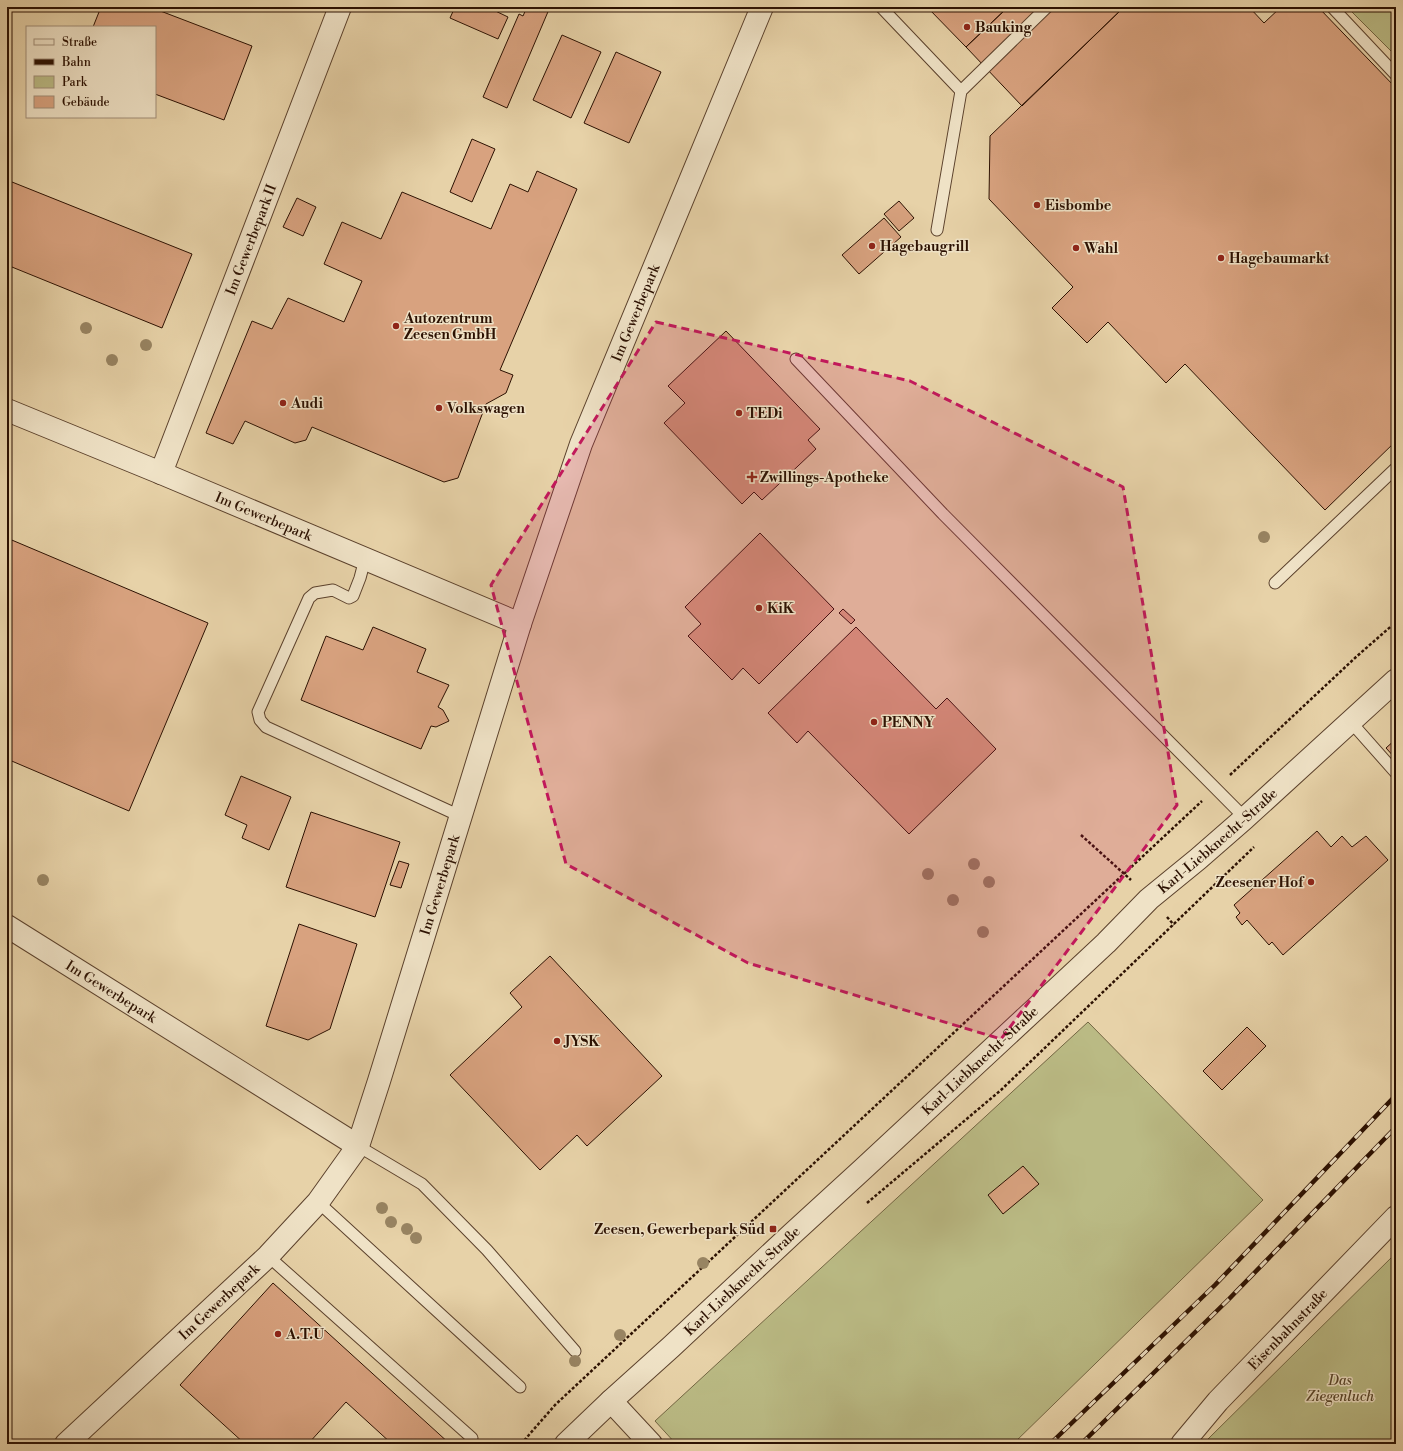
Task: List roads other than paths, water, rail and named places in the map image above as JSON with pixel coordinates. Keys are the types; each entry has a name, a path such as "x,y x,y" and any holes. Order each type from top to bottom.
{"street":[{"name":"Im Gewerbepark II","path":"160,473 340,7"},
{"name":"Im Gewerbepark","path":"66,1444 268,1256 318,1202 358,1146 520,624 581,444 762,7"},
{"name":"Im Gewerbepark","path":"7,410 520,624"},
{"name":"Karl-Liebknecht-Straße","path":"566,1444 1062,985 1150,899 1245,818 1350,722 1394,686"},
{"name":"Im Gewerbepark","path":"7,926 358,1146"},
{"name":"Eisenbahnstraße","path":"1182,1444 1218,1401 1396,1217"},
{"path":"612,1401 651,1444"}],"lane":[{"path":"881,7 962,91"},
{"path":"937,230 962,91 1048,7"},
{"path":"1332,7 1396,75"},
{"path":"796,359 943,514 1245,818"},
{"path":"1275,583 1396,468"},
{"path":"365,559 353,596 349,598 333,590 315,593 308,598 258,712 260,720 266,727 460,816"},
{"path":"1350,722 1396,773"},
{"path":"358,1146 422,1184 486,1250 575,1351"},
{"path":"318,1202 520,1388"},
{"path":"268,1256 472,1438"}],"railway":[{"path":"1050,1444 1215,1285 1396,1095"},
{"path":"1081,1444 1229,1299 1396,1127"}],"place":[{"name":"Bauking","path":"967,27"},
{"name":"Eisbombe","path":"1037,205"},
{"name":"Hagebaugrill","path":"872,246"},
{"name":"Wahl","path":"1076,248"},
{"name":"Hagebaumarkt","path":"1221,258"},
{"name":"Autozentrum Zeesen GmbH","path":"396,326"},
{"name":"Audi","path":"283,403"},
{"name":"Volkswagen","path":"439,408"},
{"name":"TEDi","path":"739,413"},
{"name":"Zwillings-Apotheke","path":"752,477"},
{"name":"KiK","path":"759,608"},
{"name":"PENNY","path":"874,722"},
{"name":"Zeesener Hof","path":"1311,882"},
{"name":"JYSK","path":"557,1041"},
{"name":"Zeesen, Gewerbepark Süd","path":"773,1229"},
{"name":"A.T.U","path":"278,1334"}],"park label":[{"name":"Das Ziegenluch","path":"1340,1388"}]}
